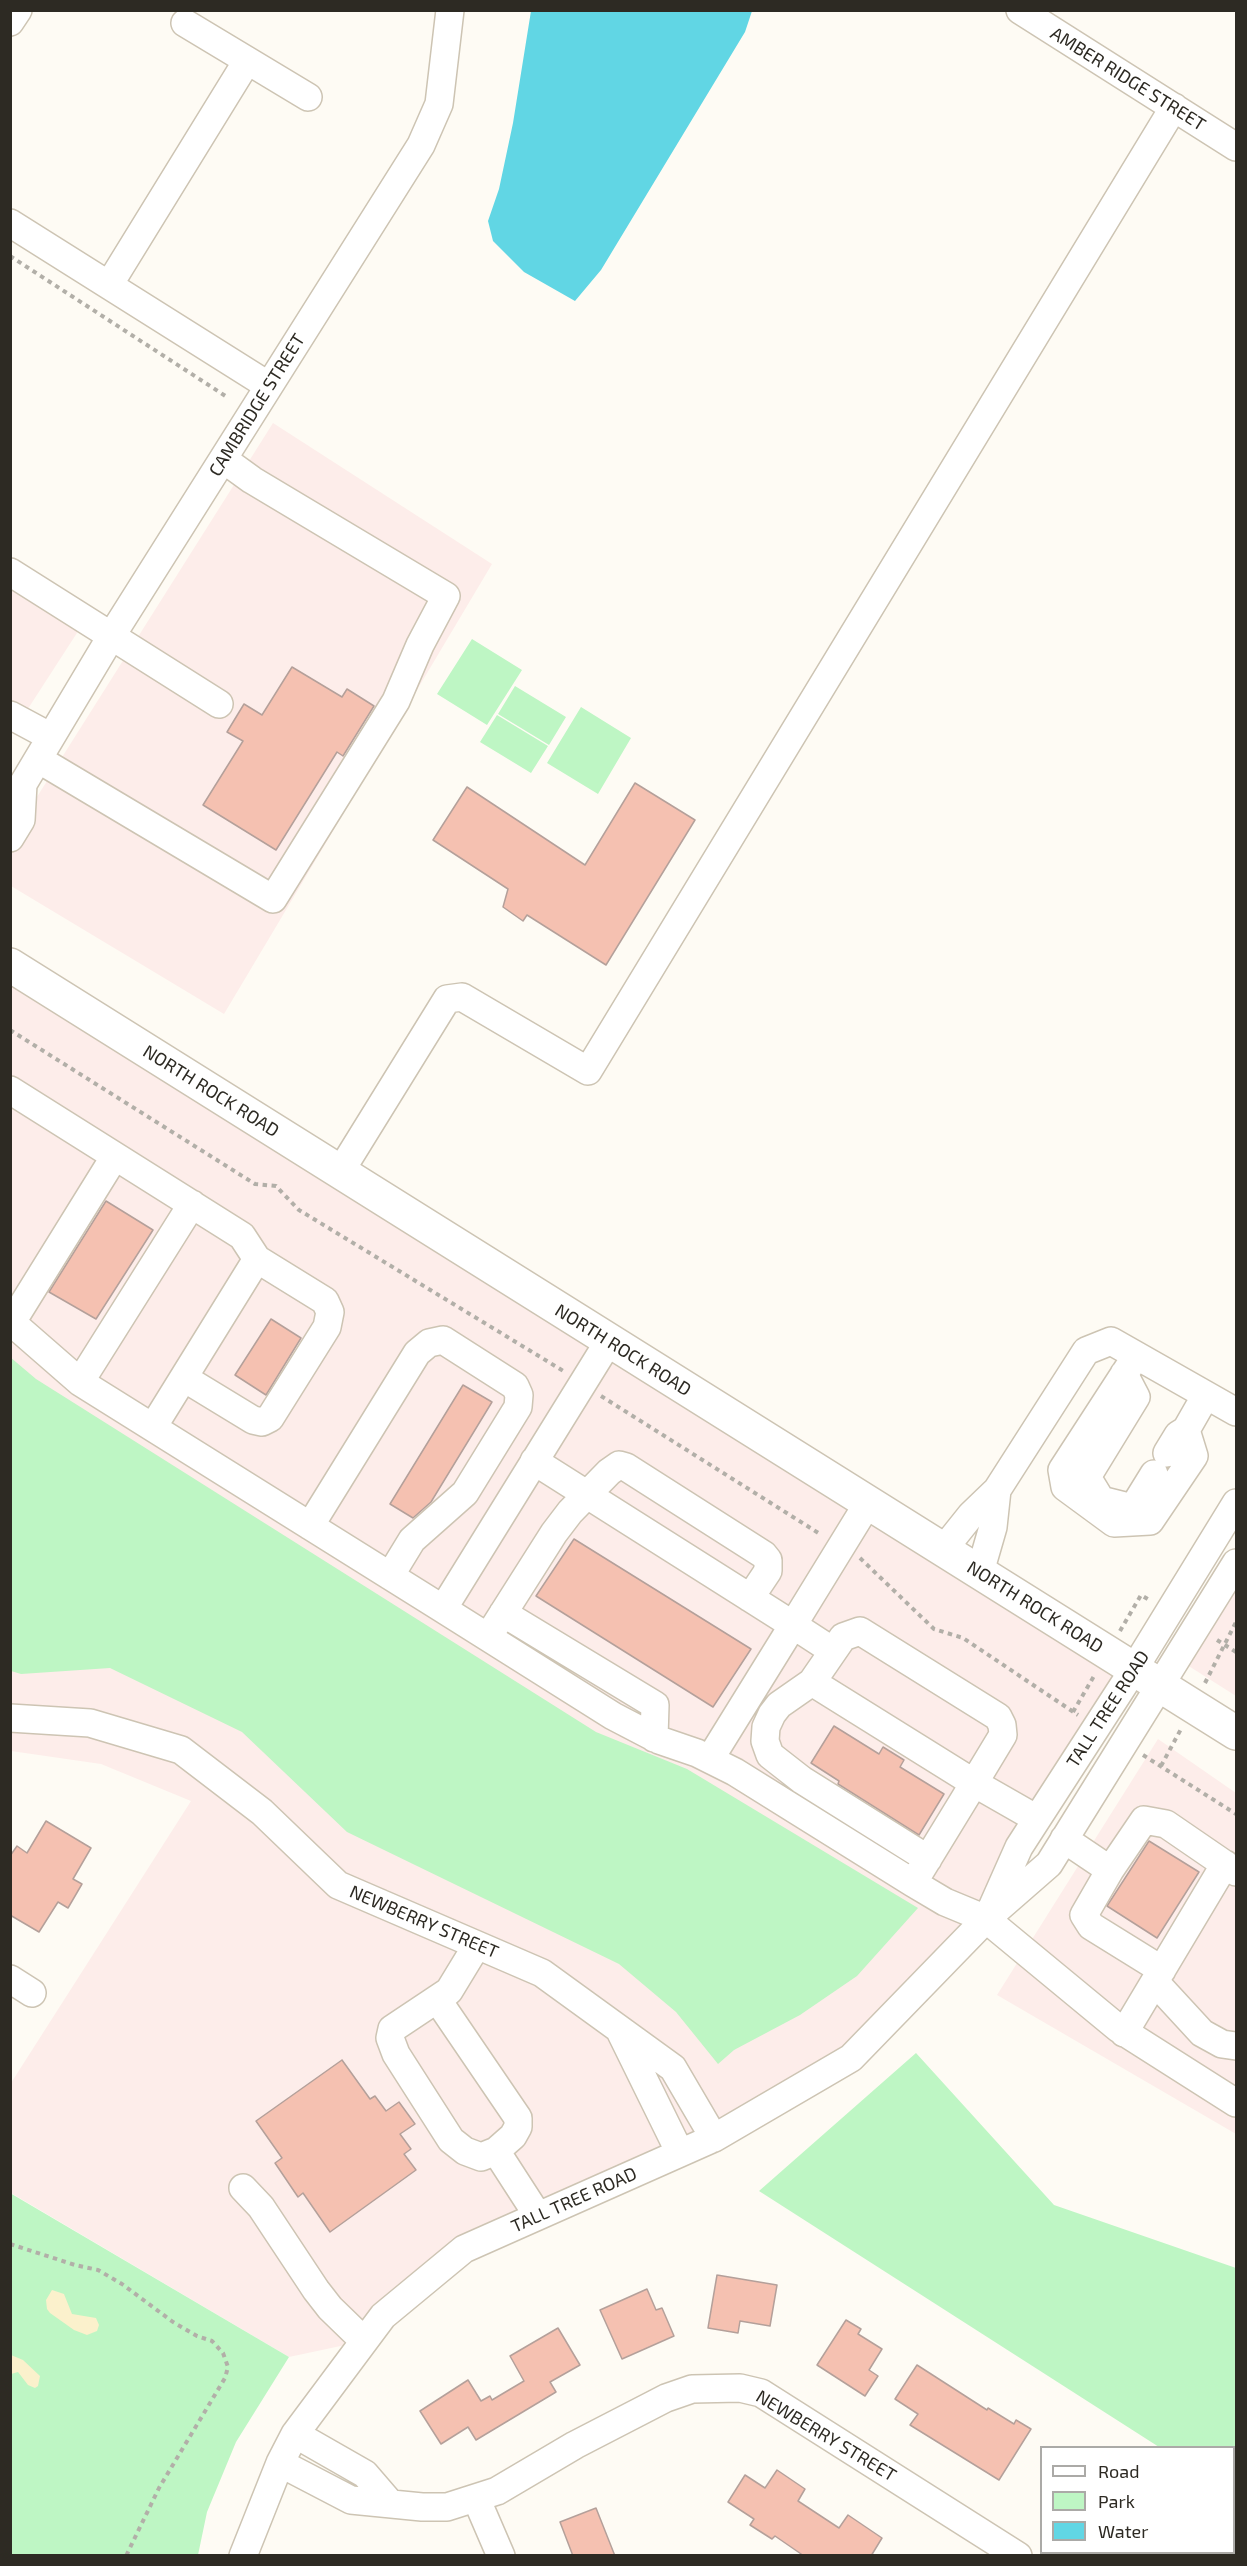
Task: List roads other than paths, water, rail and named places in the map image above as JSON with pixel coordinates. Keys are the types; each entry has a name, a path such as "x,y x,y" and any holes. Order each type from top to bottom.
{"main road":[{"name":"NORTH ROCK ROAD","path":"10,965 1236,1733"}],"street":[{"path":"10,22 18,10"},
{"name":"CAMBRIDGE STREET","path":"10,838 21,820 17,789 45,748 112,635 421,145 439,104 450,10"},
{"name":"AMBER RIDGE STREET","path":"1020,10 1236,147"},
{"path":"185,23 308,97"},
{"path":"109,285 247,61"},
{"path":"340,1172 447,999 462,997 588,1071 1174,107"},
{"path":"10,223 269,386"},
{"path":"10,715 45,748 273,898 396,701 420,645 446,596 270,491 223,459"},
{"path":"10,572 219,704"},
{"path":"10,1090 242,1236 257,1259 325,1300 330,1312 327,1327 270,1418 262,1422 252,1420 184,1378"},
{"path":"115,1156 11,1322 80,1382 613,1716 654,1738 710,1759 945,1902 986,1919 1124,2033 1236,2103"},
{"path":"80,1382 192,1204"},
{"path":"153,1427 257,1259"},
{"path":"310,1526 417,1353 429,1343 442,1340 452,1346 515,1386 519,1395 518,1407 465,1493 412,1540 390,1576"},
{"path":"443,1609 609,1341"},
{"path":"943,1550 971,1515 998,1490 1086,1351 1111,1341 1130,1365 1136,1397 1087,1478 1101,1500 1132,1508 1178,1435 1226,1404"},
{"path":"1130,1365 1226,1404"},
{"path":"1130,1365 1062,1470 1065,1487 1114,1523 1150,1521 1194,1456 1186,1430"},
{"path":"534,1461 833,1651"},
{"path":"488,1637 554,1533 570,1512 609,1472 619,1465 626,1467 764,1555 768,1560 768,1570 750,1598"},
{"path":"980,1572 993,1527 998,1490"},
{"path":"710,1759 868,1503"},
{"name":"TALL TREE ROAD","path":"243,2556 280,2463 296,2434 382,2316 464,2249 714,2138 851,2058 986,1919 1049,1864 1064,1839 1236,1503"},
{"name":"TALL TREE ROAD","path":"986,1919 1019,1847 1037,1819 1236,1563"},
{"path":"503,1613 655,1706 654,1738"},
{"path":"913,1883 928,1859 1003,1735 998,1717 860,1631 843,1636 812,1682 779,1705 772,1714 766,1727 765,1741 770,1755 785,1768 928,1859"},
{"path":"812,1682 974,1783 1037,1819"},
{"name":"NEWBERRY STREET","path":"10,1718 90,1722 181,1750 262,1812 338,1885 542,1973 673,2068 714,2138"},
{"path":"769,1793 785,1768"},
{"path":"1124,2033 1158,1976 1231,1868 1167,1824 1144,1820 1110,1870 1084,1915 1091,1926 1158,1976 1202,2032 1222,2044 1236,2046"},
{"path":"1064,1839 1110,1870"},
{"path":"436,1999 518,2118 518,2127 513,2136 496,2151 482,2157 465,2151 451,2140 396,2054 390,2038 392,2029 436,1999 449,1991 477,1945"},
{"name":"NEWBERRY STREET","path":"619,2029 680,2152"},
{"path":"496,2151 538,2216"},
{"path":"243,2188 261,2206 323,2299 364,2341"},
{"name":"NEWBERRY STREET","path":"280,2463 351,2500 422,2507 447,2507 497,2491 575,2445 666,2398 692,2389 740,2388 761,2393 1018,2556"},
{"path":"296,2434 365,2474 390,2503"},
{"path":"476,2498 501,2556"}],"water":[{"path":"531,11 752,11 745,32 601,270 575,301 524,272 493,241 488,221 499,189 513,123"}]}
